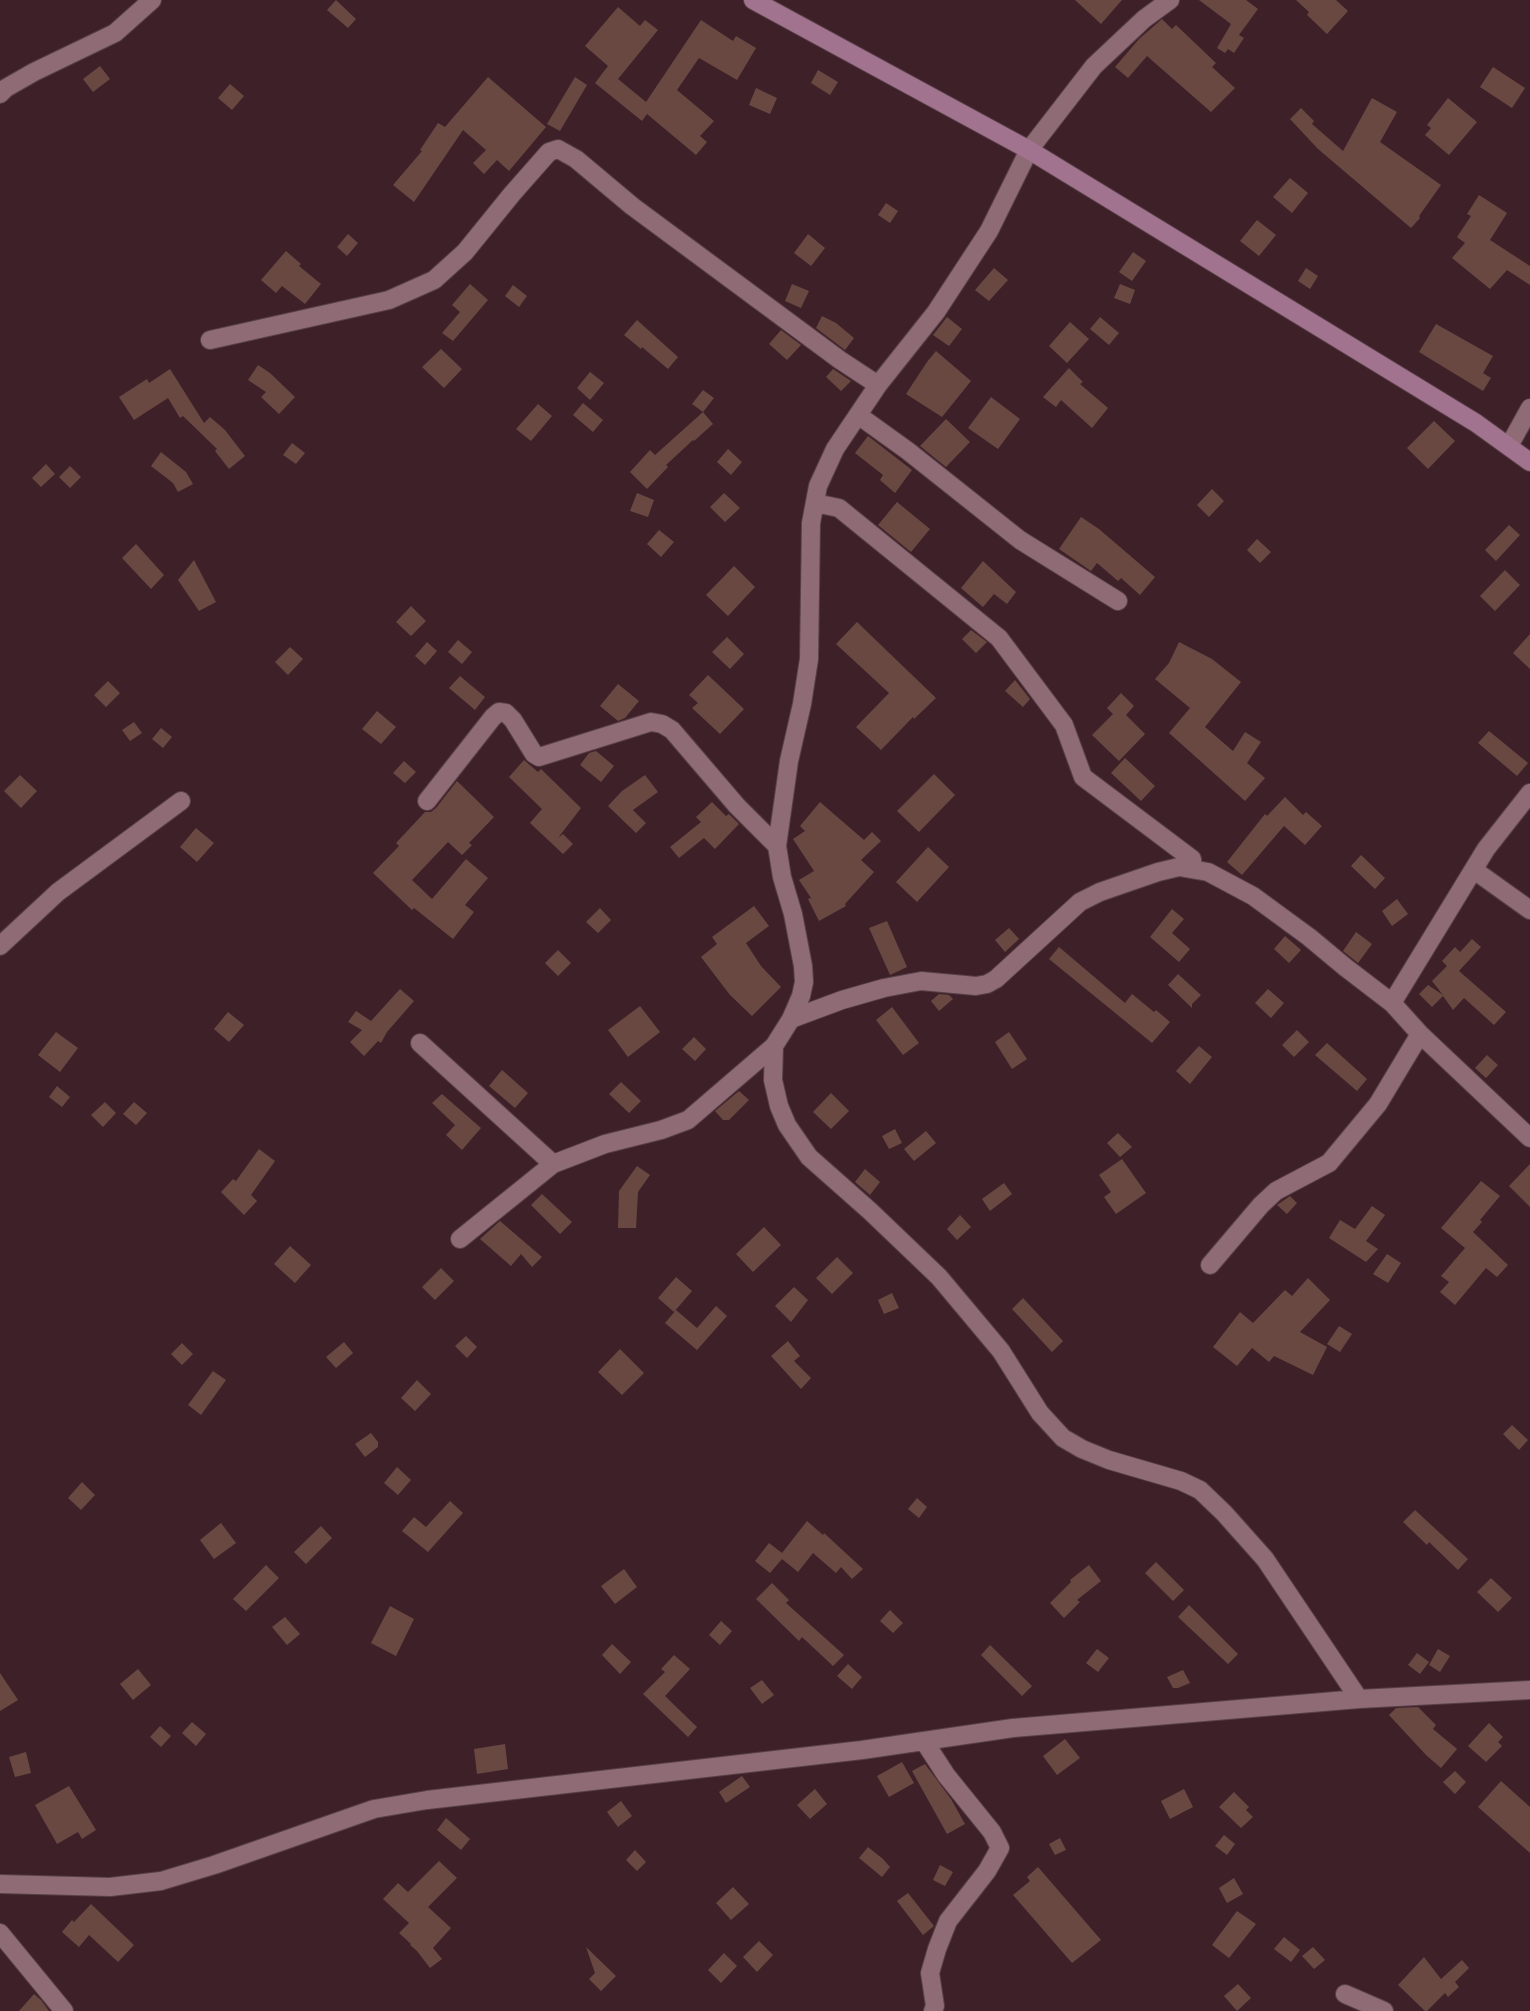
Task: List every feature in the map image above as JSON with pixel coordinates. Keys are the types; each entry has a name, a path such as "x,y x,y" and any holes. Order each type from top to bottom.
{"main road":[{"path":"753,0 1029,150 1476,423 1530,462"}],"street":[{"path":"0,94 34,72 115,33 152,0"},
{"path":"460,1239 553,1164 605,1144 661,1130 688,1120 774,1046 792,1019 804,982 803,966 777,846 789,761 809,659 810,551 818,486 835,449 878,385 936,312 989,231 1029,150 1094,66 1144,19 1170,0"},
{"path":"210,340 389,300 434,280 465,252 549,152 558,148 576,159 632,206 831,354 878,385"},
{"path":"1509,446 1530,408"},
{"path":"858,415 908,451 1020,540 1118,601"},
{"path":"815,503 839,508 999,638 1064,725 1083,777 1192,859 1193,868"},
{"path":"427,801 499,712 506,713 513,720 534,754 539,757 651,722 662,724 672,730 737,806 777,846"},
{"path":"1392,1002 1486,849 1530,793"},
{"path":"0,946 58,892 181,801"},
{"path":"792,1019 842,1000 884,988 921,981 976,986 987,984 996,979 1080,902 1100,892 1158,872 1179,867 1193,868 1208,872 1253,896 1392,1002 1420,1034 1530,1138"},
{"path":"1474,870 1530,910"},
{"path":"1210,1265 1261,1205 1276,1191 1329,1163 1378,1104 1420,1034"},
{"path":"420,1043 553,1164"},
{"path":"774,1046 773,1080 779,1106 792,1134 809,1157 939,1277 1001,1351 1040,1413 1063,1438 1109,1460 1182,1481 1200,1490 1224,1513 1265,1559 1359,1699"},
{"path":"0,1884 110,1887 161,1881 214,1865 374,1809 427,1800 862,1750 1013,1728 1359,1699 1530,1690"},
{"path":"924,1741 946,1775 992,1832 1000,1848 987,1870 948,1921 930,1973 933,2003 952,2011"},
{"path":"0,1933 64,2011"},
{"path":"1345,1994 1384,2011"}],"building":[{"path":"336,0 356,19 348,28 327,10"},
{"path":"1075,0 1122,0 1101,24"},
{"path":"1199,0 1246,0 1258,9 1239,35 1244,38 1234,53 1228,49 1225,53 1217,48 1231,24"},
{"path":"1296,0 1336,0 1348,11 1327,34 1307,15 1309,12"},
{"path":"618,7 640,26 645,20 658,30 618,79 646,102 701,20 733,41 736,36 756,48 737,80 699,58 677,90 714,121 700,136 707,142 696,155 647,114 642,121 595,83 608,66 585,46"},
{"path":"1162,19 1172,29 1176,25 1216,63 1212,67 1235,88 1211,112 1147,56 1128,78 1115,67 1139,39"},
{"path":"100,66 110,79 93,92 83,79"},
{"path":"1493,67 1525,88 1512,108 1480,87"},
{"path":"818,70 838,82 830,95 811,83"},
{"path":"488,77 546,127 509,171 497,160 484,174 473,163 486,150 463,130 414,202 393,185 422,151 420,150 438,123 445,127"},
{"path":"575,77 587,85 560,131 547,124"},
{"path":"230,84 244,96 232,110 218,98"},
{"path":"756,88 777,98 770,114 749,105"},
{"path":"1372,98 1397,112 1380,142 1441,185 1411,228 1318,149 1290,119 1301,108 1314,121 1312,124 1343,151"},
{"path":"1448,98 1477,122 1449,155 1425,135 1431,128 1427,125"},
{"path":"1290,178 1308,193 1292,213 1273,197"},
{"path":"1479,195 1507,213 1490,240 1530,266 1530,285 1507,270 1490,289 1452,258 1465,243 1457,237 1471,216 1467,214"},
{"path":"886,203 898,211 890,223 878,215"},
{"path":"1257,220 1276,235 1259,256 1240,241"},
{"path":"348,234 358,243 347,256 337,247"},
{"path":"808,234 825,248 811,266 794,253"},
{"path":"286,251 301,264 299,266 321,284 305,304 282,286 276,293 261,280"},
{"path":"1133,252 1146,261 1132,281 1119,272"},
{"path":"994,268 1008,280 989,301 975,290"},
{"path":"1306,268 1318,276 1310,289 1298,281"},
{"path":"470,284 488,300 453,341 442,333 460,312 452,305"},
{"path":"792,284 809,291 801,308 785,301"},
{"path":"1120,284 1135,290 1130,304 1114,298"},
{"path":"513,285 527,296 519,307 505,296"},
{"path":"822,316 836,323 854,338 845,350 816,328"},
{"path":"947,317 962,329 949,346 933,335"},
{"path":"1100,317 1119,333 1109,345 1090,329"},
{"path":"637,320 678,357 668,369 624,335"},
{"path":"1070,322 1089,339 1067,363 1049,346"},
{"path":"1436,324 1493,356 1483,373 1491,378 1483,391 1419,352"},
{"path":"781,330 801,345 787,360 769,344"},
{"path":"441,349 462,369 444,388 422,367"},
{"path":"936,351 971,381 942,417 906,394"},
{"path":"258,365 295,397 279,414 261,397 266,392 248,380"},
{"path":"1069,368 1083,382 1080,384 1108,408 1092,428 1061,400 1056,407 1043,397"},
{"path":"170,369 204,423 210,417 225,430 245,456 229,469 215,451 217,449 183,416 180,418 168,398 134,420 119,397 147,379 149,383"},
{"path":"833,369 851,381 841,391 826,377"},
{"path":"590,372 604,383 590,400 577,388"},
{"path":"703,390 714,398 703,412 692,404"},
{"path":"991,397 1020,419 998,449 968,428"},
{"path":"583,403 603,420 593,432 573,415"},
{"path":"538,404 552,416 531,441 516,429"},
{"path":"703,412 713,424 666,465 668,467 647,489 630,472 650,450 655,455"},
{"path":"946,419 970,442 946,467 920,446"},
{"path":"1434,421 1455,441 1428,469 1407,448"},
{"path":"868,436 912,470 895,493 880,480 883,475 855,453"},
{"path":"292,443 305,453 296,464 283,455"},
{"path":"728,449 742,462 731,475 717,462"},
{"path":"161,452 186,472 193,484 178,492 173,483 151,466"},
{"path":"46,464 55,474 41,487 32,478"},
{"path":"70,466 81,477 70,488 59,477"},
{"path":"1212,489 1224,501 1209,517 1197,505"},
{"path":"637,493 654,500 648,517 630,511"},
{"path":"724,493 740,508 725,522 710,507"},
{"path":"897,502 930,529 911,552 878,525"},
{"path":"1081,517 1099,529 1155,577 1140,595 1121,578 1118,581 1097,563 1091,571 1059,549"},
{"path":"1509,525 1520,535 1496,561 1485,550"},
{"path":"659,530 674,542 661,557 647,544"},
{"path":"1257,539 1271,552 1260,563 1247,550"},
{"path":"136,544 164,575 151,589 122,558"},
{"path":"194,560 216,602 199,611 178,580"},
{"path":"983,561 1016,592 1007,604 994,594 983,607 961,588"},
{"path":"734,566 755,587 728,616 706,595"},
{"path":"1505,570 1520,585 1495,611 1480,596"},
{"path":"411,606 426,621 411,636 396,622"},
{"path":"857,622 936,698 914,719 913,717 881,750 856,727 889,693 836,644"},
{"path":"971,630 987,642 976,653 962,639"},
{"path":"1530,634 1530,669 1513,653"},
{"path":"727,637 744,654 730,669 712,652"},
{"path":"458,640 472,652 462,664 448,652"},
{"path":"427,642 437,651 425,665 415,656"},
{"path":"1179,642 1212,659 1241,682 1205,727 1233,751 1245,732 1261,742 1247,763 1265,778 1245,801 1169,733 1190,708 1155,679 1169,663"},
{"path":"290,647 303,659 288,675 275,662"},
{"path":"708,675 744,709 720,734 692,708 698,703 689,695"},
{"path":"460,676 485,697 475,710 449,688"},
{"path":"1015,680 1030,699 1023,707 1005,691"},
{"path":"108,681 120,693 106,707 94,695"},
{"path":"618,684 639,701 625,718 618,721 600,706"},
{"path":"1121,693 1134,706 1126,715 1145,734 1119,761 1092,735 1113,714 1107,708"},
{"path":"377,711 396,727 381,744 362,729"},
{"path":"134,722 142,733 130,741 122,730"},
{"path":"161,728 172,737 163,748 152,739"},
{"path":"1489,731 1528,763 1517,776 1478,743"},
{"path":"596,751 614,766 601,782 580,765 589,753"},
{"path":"1125,758 1155,786 1141,801 1111,773"},
{"path":"524,760 538,772 541,769 581,808 558,838 563,834 573,844 563,854 530,823 542,809 509,777"},
{"path":"404,761 416,772 405,783 393,773"},
{"path":"934,774 955,795 919,832 897,811"},
{"path":"20,775 37,791 21,808 4,791"},
{"path":"645,775 658,792 633,810 646,823 636,833 608,806 622,791"},
{"path":"457,781 494,817 469,843 472,845 462,855 448,842 412,880 432,899 466,859 488,878 465,905 474,912 453,939 414,908 412,910 373,873 399,846 396,843 425,812 431,812 436,808"},
{"path":"1285,797 1303,815 1306,812 1322,826 1305,845 1284,826 1242,875 1227,862 1265,814 1267,816"},
{"path":"712,802 726,816 729,814 739,824 715,849 704,838 679,858 670,847 701,822 696,817"},
{"path":"820,802 864,840 872,832 881,841 861,860 874,872 845,904 846,906 819,921 808,899 811,898 799,880 814,871 793,839 805,831 800,826"},
{"path":"196,828 214,843 197,862 180,847"},
{"path":"928,847 949,867 917,902 896,882"},
{"path":"1361,855 1385,878 1375,889 1351,866"},
{"path":"1397,899 1408,914 1392,926 1382,911"},
{"path":"754,906 769,926 746,943 761,966 781,987 752,1016 730,995 701,957 717,944 712,937"},
{"path":"600,908 611,920 598,933 586,922"},
{"path":"1172,909 1184,919 1172,933 1190,949 1179,962 1150,937"},
{"path":"887,921 907,967 890,975 869,928"},
{"path":"1009,928 1019,939 1005,952 995,940"},
{"path":"1356,932 1372,944 1358,963 1343,951"},
{"path":"1285,936 1301,950 1289,963 1274,949"},
{"path":"1472,939 1481,947 1459,971 1506,1012 1494,1025 1464,998 1453,1010 1443,996 1432,1007 1419,994 1428,985 1443,995 1432,981 1447,966 1442,961 1455,947 1460,952"},
{"path":"1059,947 1125,1003 1132,994 1170,1022 1152,1043 1049,959"},
{"path":"558,950 571,963 558,976 545,963"},
{"path":"1178,974 1201,995 1192,1004 1192,1008 1168,985"},
{"path":"400,989 414,1001 387,1032 381,1043 378,1041 364,1056 350,1042 362,1030 348,1022 356,1011 371,1021"},
{"path":"1268,989 1284,1003 1271,1018 1255,1003"},
{"path":"939,994 949,995 953,999 939,1011 931,1001"},
{"path":"640,1006 660,1032 628,1057 608,1030"},
{"path":"892,1007 919,1043 903,1055 876,1020"},
{"path":"228,1012 244,1025 229,1042 214,1029"},
{"path":"1297,1030 1309,1042 1294,1057 1282,1045"},
{"path":"56,1032 78,1048 60,1072 38,1055"},
{"path":"1009,1032 1027,1059 1012,1069 995,1042"},
{"path":"694,1037 706,1049 695,1061 682,1049"},
{"path":"1327,1043 1367,1079 1357,1091 1315,1055"},
{"path":"1199,1046 1212,1057 1190,1084 1176,1071"},
{"path":"1487,1055 1498,1065 1486,1078 1475,1068"},
{"path":"502,1070 528,1093 515,1108 489,1086"},
{"path":"621,1082 641,1101 629,1113 609,1094"},
{"path":"57,1086 70,1097 62,1107 49,1097"},
{"path":"739,1091 749,1100 729,1120 723,1120 715,1111"},
{"path":"831,1093 849,1111 831,1129 813,1112"},
{"path":"442,1094 481,1128 462,1150 446,1135 455,1125 432,1103"},
{"path":"105,1102 116,1113 103,1127 91,1115"},
{"path":"134,1102 147,1113 136,1125 123,1114"},
{"path":"895,1129 902,1143 889,1149 882,1136"},
{"path":"926,1131 936,1143 914,1161 904,1149"},
{"path":"1118,1133 1132,1147 1120,1157 1107,1143"},
{"path":"259,1149 275,1161 251,1195 257,1201 244,1215 221,1192 233,1179 236,1181"},
{"path":"1122,1159 1146,1193 1116,1214 1104,1197 1111,1192 1099,1175"},
{"path":"1530,1164 1530,1207 1509,1186"},
{"path":"637,1166 650,1175 638,1192 636,1228 618,1228 619,1191"},
{"path":"865,1169 880,1182 870,1195 855,1182"},
{"path":"1481,1181 1500,1196 1473,1232 1508,1265 1497,1277 1486,1268 1455,1305 1440,1292 1449,1282 1441,1276 1465,1248 1441,1228"},
{"path":"1004,1183 1012,1194 990,1211 982,1199"},
{"path":"542,1194 572,1222 560,1234 531,1205"},
{"path":"1290,1196 1297,1203 1287,1214 1277,1205"},
{"path":"1372,1206 1385,1215 1366,1241 1378,1249 1366,1262 1329,1238 1340,1220 1355,1229"},
{"path":"960,1215 971,1227 957,1240 947,1229"},
{"path":"500,1221 542,1257 532,1267 521,1254 511,1266 480,1239"},
{"path":"764,1227 781,1245 753,1272 736,1254"},
{"path":"290,1246 311,1265 295,1283 274,1264"},
{"path":"1387,1254 1401,1263 1388,1283 1373,1274"},
{"path":"837,1257 853,1273 832,1294 816,1278"},
{"path":"441,1268 454,1281 435,1300 422,1287"},
{"path":"676,1277 692,1291 674,1312 658,1298"},
{"path":"1308,1278 1330,1300 1300,1332 1327,1347 1313,1375 1274,1356 1269,1362 1252,1348 1237,1366 1213,1347 1240,1312 1253,1323 1285,1290 1292,1296"},
{"path":"794,1287 808,1300 791,1322 775,1306"},
{"path":"892,1293 899,1308 884,1314 878,1300"},
{"path":"1023,1298 1063,1341 1052,1352 1012,1309"},
{"path":"716,1306 727,1316 697,1350 665,1323 676,1310 697,1328"},
{"path":"1339,1326 1352,1334 1340,1352 1327,1344"},
{"path":"466,1336 477,1347 467,1358 455,1346"},
{"path":"788,1341 800,1356 794,1361 811,1378 801,1389 771,1356"},
{"path":"344,1342 353,1353 336,1368 326,1357"},
{"path":"182,1343 193,1354 182,1365 171,1354"},
{"path":"620,1349 644,1373 622,1395 598,1372"},
{"path":"213,1371 226,1380 201,1415 188,1405"},
{"path":"417,1380 431,1394 415,1411 401,1398"},
{"path":"1512,1425 1528,1440 1519,1450 1503,1434"},
{"path":"371,1433 378,1442 378,1447 365,1457 355,1444"},
{"path":"397,1467 411,1480 398,1495 384,1483"},
{"path":"82,1482 95,1495 81,1510 68,1498"},
{"path":"917,1498 927,1507 919,1518 908,1509"},
{"path":"450,1501 463,1513 428,1552 402,1531 414,1517 426,1527"},
{"path":"1415,1510 1468,1559 1458,1570 1429,1542 1427,1545 1403,1522"},
{"path":"807,1521 823,1535 824,1533 863,1569 852,1579 841,1567 836,1573 813,1553 798,1572 782,1559 770,1573 755,1561 769,1543 782,1553"},
{"path":"221,1523 236,1543 214,1559 200,1540"},
{"path":"321,1526 332,1538 306,1564 294,1552"},
{"path":"1156,1562 1184,1590 1173,1601 1145,1573"},
{"path":"266,1565 279,1578 246,1611 233,1599"},
{"path":"1089,1565 1101,1581 1077,1600 1080,1602 1064,1618 1050,1603 1071,1582 1070,1580"},
{"path":"624,1569 637,1587 615,1604 601,1586"},
{"path":"1491,1578 1512,1598 1498,1612 1477,1592"},
{"path":"772,1583 789,1600 786,1603 844,1655 833,1666 802,1637 799,1641 756,1599"},
{"path":"1189,1605 1238,1654 1228,1664 1178,1617"},
{"path":"390,1606 414,1619 396,1656 371,1643"},
{"path":"890,1610 903,1623 893,1633 880,1621"},
{"path":"285,1617 300,1634 287,1645 272,1627"},
{"path":"721,1621 732,1631 720,1645 709,1635"},
{"path":"612,1644 631,1662 620,1674 602,1655"},
{"path":"990,1645 1032,1686 1022,1696 981,1655"},
{"path":"1097,1649 1109,1658 1098,1672 1086,1663"},
{"path":"1438,1649 1450,1656 1440,1672 1429,1665"},
{"path":"1417,1653 1429,1662 1420,1674 1408,1665"},
{"path":"674,1655 690,1669 665,1696 697,1727 688,1737 643,1694 665,1672 661,1669"},
{"path":"848,1664 862,1677 852,1689 837,1676"},
{"path":"138,1669 151,1685 133,1700 120,1684"},
{"path":"1183,1670 1190,1683 1173,1688 1167,1677"},
{"path":"0,1673 18,1700 0,1711"},
{"path":"762,1680 774,1695 762,1704 750,1688"},
{"path":"1418,1707 1436,1725 1433,1729 1457,1749 1441,1768 1389,1715 1396,1708"},
{"path":"192,1722 206,1734 196,1746 182,1733"},
{"path":"1489,1723 1503,1737 1498,1742 1502,1746 1486,1762 1468,1746"},
{"path":"160,1726 171,1736 161,1747 150,1737"},
{"path":"1065,1739 1080,1758 1057,1775 1043,1756"},
{"path":"505,1744 508,1769 477,1774 474,1749"},
{"path":"26,1752 31,1773 15,1777 9,1757"},
{"path":"902,1762 914,1783 889,1797 877,1776"},
{"path":"925,1764 951,1799 965,1824 947,1834 912,1771"},
{"path":"1455,1771 1466,1782 1455,1794 1443,1782"},
{"path":"742,1776 750,1787 726,1803 719,1792"},
{"path":"1501,1781 1530,1807 1530,1853 1478,1807"},
{"path":"69,1786 96,1830 82,1839 78,1832 57,1844 35,1805"},
{"path":"815,1789 827,1804 810,1819 797,1805"},
{"path":"1184,1789 1193,1807 1170,1819 1161,1801"},
{"path":"1234,1792 1249,1807 1246,1810 1253,1817 1241,1828 1219,1807"},
{"path":"621,1801 632,1816 618,1827 607,1812"},
{"path":"446,1818 470,1839 461,1850 437,1830"},
{"path":"1224,1835 1235,1844 1227,1855 1215,1846"},
{"path":"1060,1838 1066,1850 1055,1855 1049,1844"},
{"path":"868,1847 890,1867 882,1877 859,1858"},
{"path":"635,1850 646,1862 637,1871 626,1860"},
{"path":"439,1861 457,1878 428,1907 451,1928 433,1948 442,1959 430,1968 399,1933 409,1923 383,1899 398,1883 408,1892"},
{"path":"940,1865 953,1872 945,1886 933,1880"},
{"path":"1038,1867 1101,1940 1072,1963 1013,1895 1030,1881 1027,1877"},
{"path":"1234,1878 1243,1894 1227,1903 1219,1888"},
{"path":"733,1887 749,1904 731,1920 716,1903"},
{"path":"908,1893 934,1926 923,1935 897,1901"},
{"path":"91,1904 134,1945 118,1962 89,1935 79,1947 62,1932"},
{"path":"1237,1911 1256,1924 1229,1958 1212,1945"},
{"path":"1284,1937 1300,1950 1291,1962 1274,1949"},
{"path":"759,1941 773,1955 757,1972 743,1957"},
{"path":"586,1947 616,1976 601,1991 589,1979 595,1973"},
{"path":"1313,1947 1325,1960 1314,1969 1302,1956"},
{"path":"724,1953 737,1966 721,1983 708,1970"},
{"path":"1424,1957 1441,1979 1462,1960 1469,1968 1455,1982 1459,1987 1448,1997 1445,1993 1427,2011 1398,1985"},
{"path":"1238,1984 1251,1998 1237,2011 1224,1996"},
{"path":"34,1994 49,2011 19,2011"}]}
